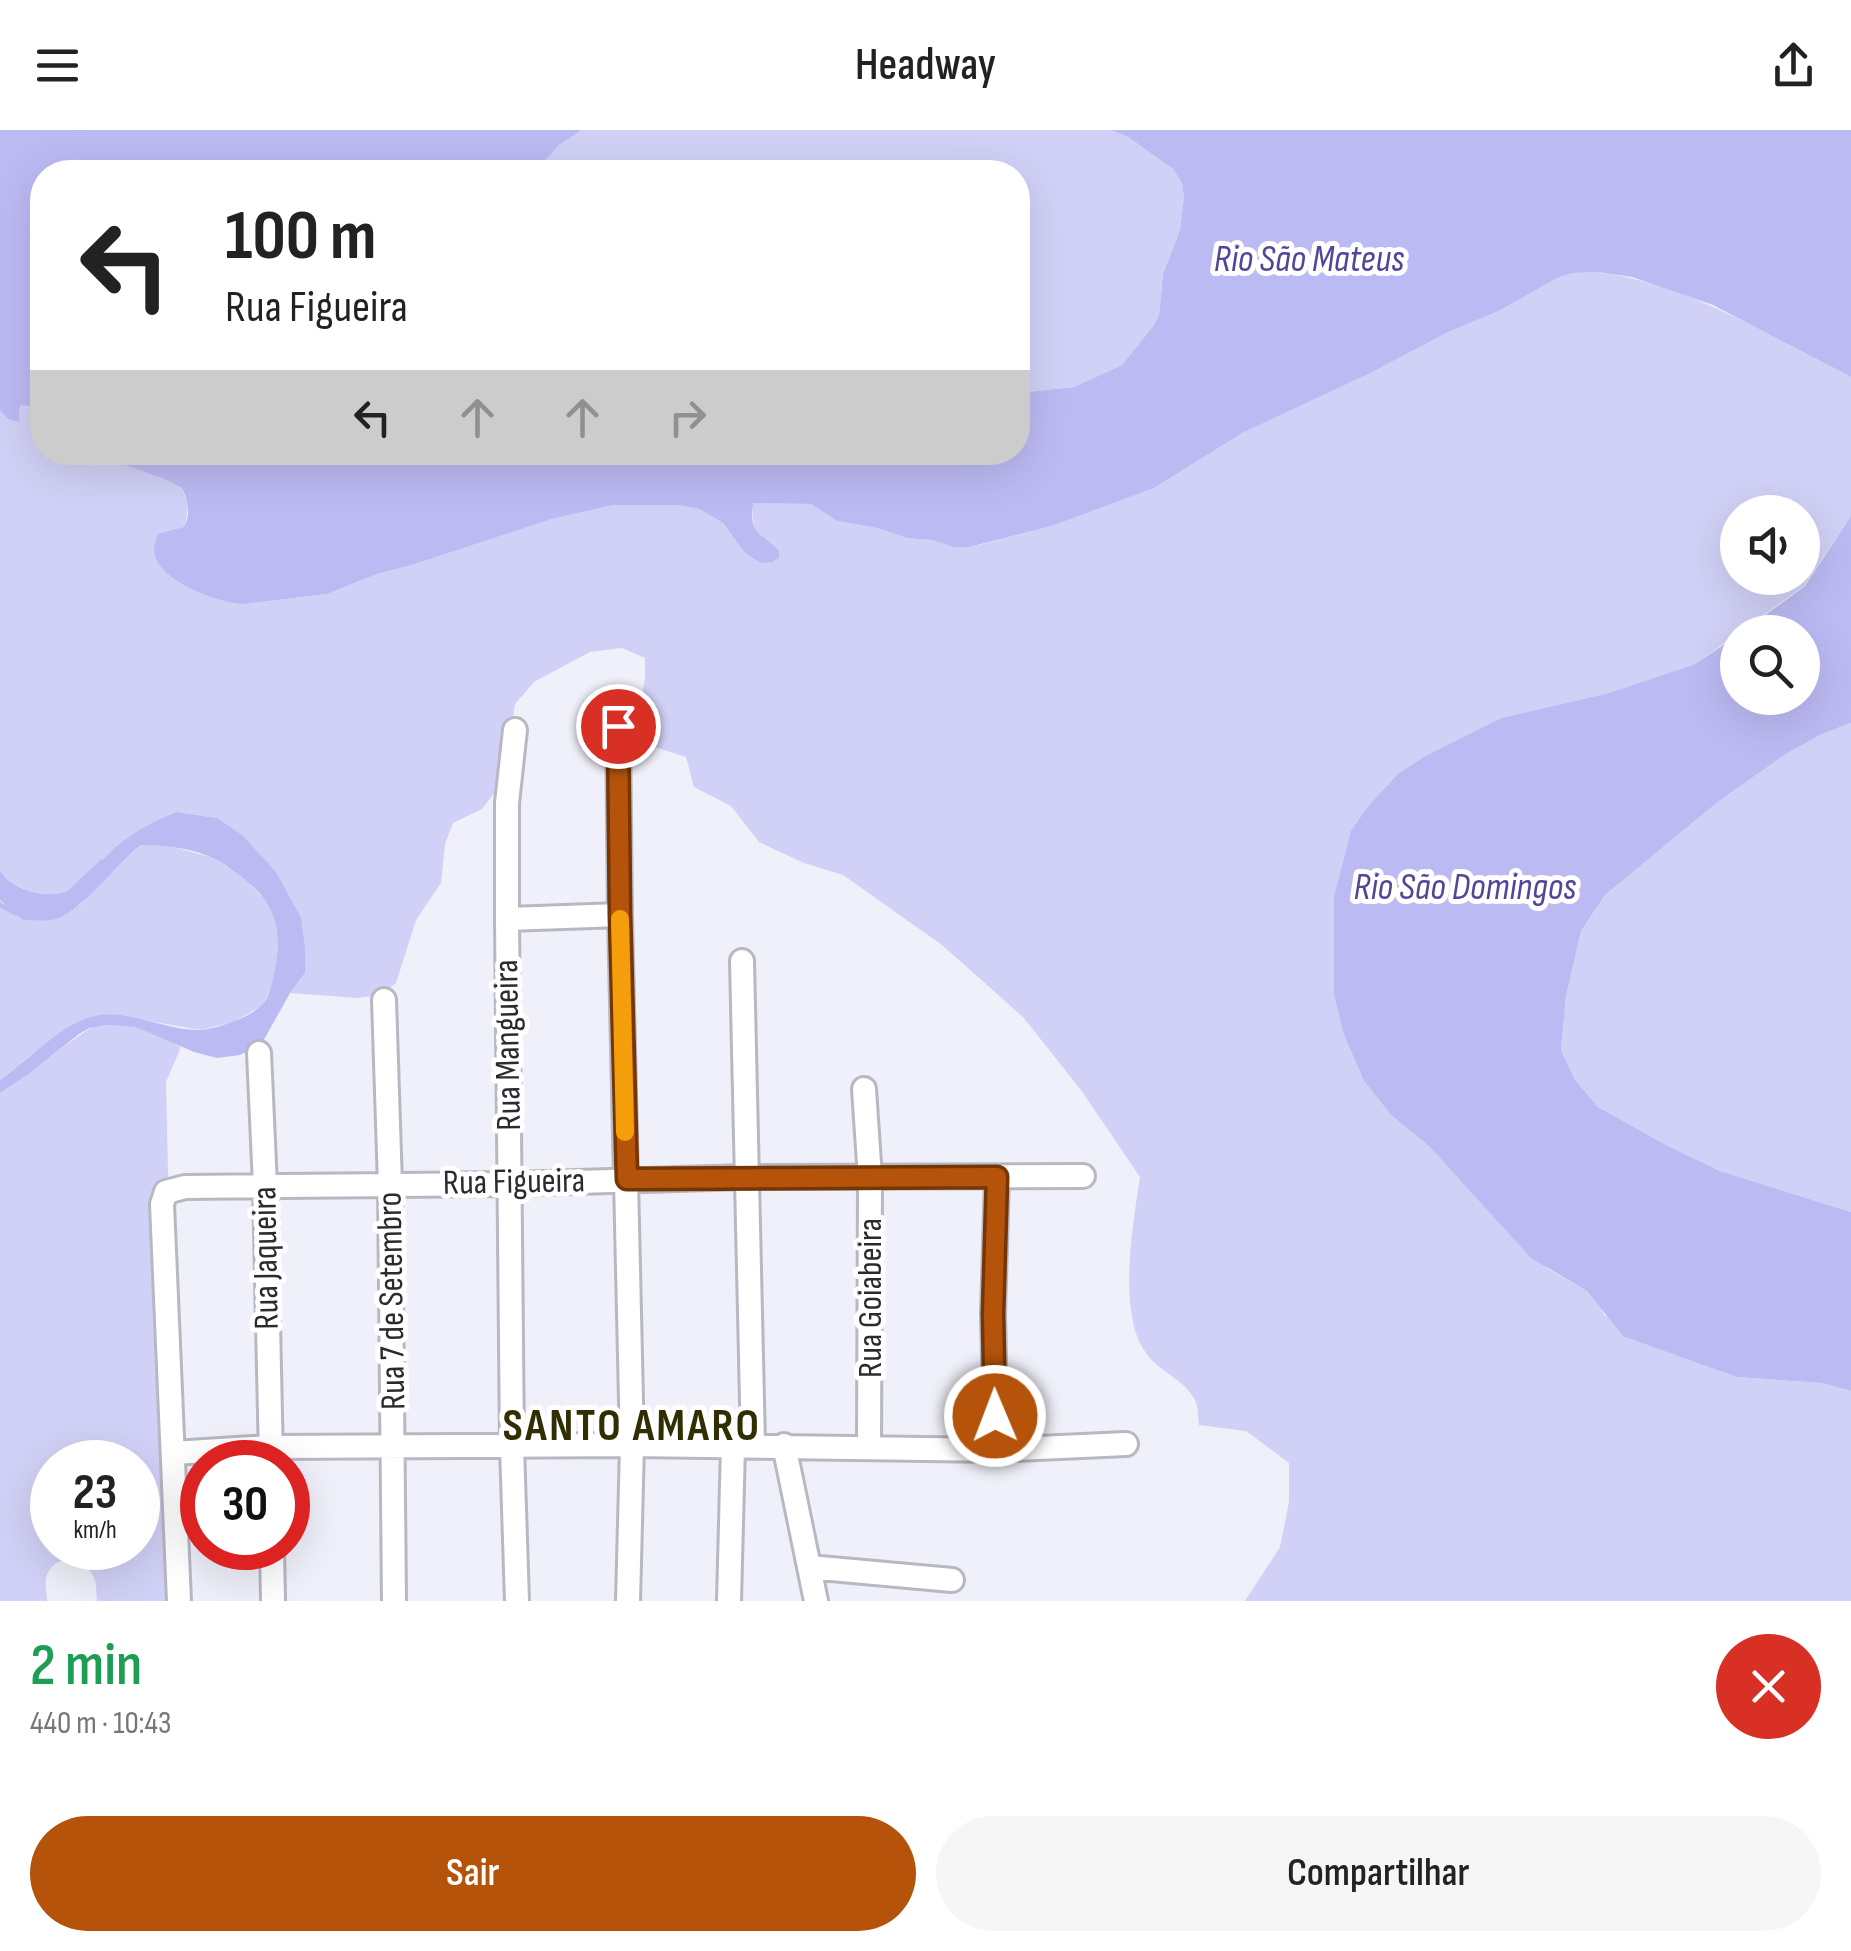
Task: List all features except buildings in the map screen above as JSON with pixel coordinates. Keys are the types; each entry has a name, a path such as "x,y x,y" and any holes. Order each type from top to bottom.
{"street":[{"path":"618,726 632,1444 628,1601"},
{"name":"Rua Mangueira","path":"515,730 507,803 507,919 517,1601"},
{"path":"507,919 620,915"},
{"path":"729,1601 743,1446 746,1177 742,960"},
{"name":"Rua 7 de Setembro","path":"384,1000 394,1601"},
{"name":"Rua Jaqueira","path":"259,1053 271,1440"},
{"name":"Rua Goiabeira","path":"864,1089 870,1178 869,1446"},
{"name":"Rua Figueira","path":"173,1452 162,1204 166,1192 185,1187 627,1179 1083,1176"},
{"path":"996,1450 993,1314 997,1177"},
{"path":"310,1452 394,1447 632,1444 996,1450 1126,1444"},
{"path":"784,1445 816,1601"},
{"path":"179,1601 173,1452 180,1452"},
{"path":"808,1567 952,1580"},
{"path":"273,1570 274,1601"}],"shaded area":[{"path":"582,130 1111,130 1128,137 1173,169 1182,183 1184,197 1180,230 1163,274 1159,315 1154,325 1122,365 1074,387 1030,392 1030,160 546,160 559,145"},
{"path":"1598,272 1697,300 1851,377 1851,516 1820,562 1820,495 1720,495 1720,595 1791,595 1763,615 1720,615 1720,646 1695,664 1609,693 1501,718 1399,773 1369,805 1344,1035 1364,1081 1391,1115 1431,1148 1548,1269 1587,1291 1604,1315 1737,1377 1822,1383 1851,1391 1851,1601 1245,1601 1280,1547 1289,1502 1289,1463 1246,1431 1199,1425 1197,1404 1191,1394 1151,1360 1137,1336 1130,1268 1140,1177 1081,1090 1023,1017 942,945 843,875 804,863 759,842 731,806 694,787 686,757 633,740 645,658 622,648 590,652 534,682 515,704 506,770 482,809 453,823 445,844 441,883 416,920 396,983 381,995 357,998 290,993 305,973 305,948 217,818 177,812 77,887 57,894 25,889 0,871 0,411 6,417 20,415 20,404 30,408 30,465 124,465 182,488 188,506 185,527 244,604 327,594 377,574 552,519 613,505 679,505 699,509 723,523 745,553 773,544 754,530 752,503 811,504 837,521 953,547 970,547 1052,526 1154,488 1244,432 1499,311 1557,278"},
{"path":"1851,723 1851,1212 1720,1171 1598,1107 1575,1080 1561,1050 1566,996 1581,931 1605,895 1719,801 1786,754"},
{"path":"141,845 166,845 214,858 247,881 270,905 279,928 277,959 271,990 262,1006 233,1022 200,1030 109,1014 94,1016 65,1029 0,1080 0,900 8,909 80,905"},
{"path":"104,1020 154,1033 181,1047 166,1082 174,1438 180,1570 184,1570 186,1601 97,1601 95,1581 89,1570 160,1570 160,1440 30,1440 30,1570 50,1570 47,1601 0,1601 0,1093"}],"water":[{"path":"0,130 582,130 559,145 546,160 30,160 30,408 20,405 19,421 10,420 0,411"},
{"name":"Rio São Mateus","path":"1111,130 1851,130 1851,377 1713,305 1632,277 1573,273 1244,432 1154,488 1052,526 969,547 907,538 837,521 811,504 753,503 754,528 779,551 779,558 761,563 745,553 723,523 699,509 679,505 613,505 552,519 377,574 327,594 244,604 219,599 176,580 157,560 154,549 158,534 184,527 186,497 182,488 124,465 1030,465 1030,392 1074,387 1122,365 1159,315 1163,274 1180,230 1182,183 1173,169 1128,137"},
{"name":"Rio São Domingos","path":"1851,516 1851,723 1786,754 1719,801 1605,895 1581,931 1566,996 1561,1050 1575,1080 1598,1107 1720,1171 1851,1212 1851,1391 1822,1383 1737,1377 1623,1336 1587,1291 1531,1258 1431,1148 1391,1115 1364,1081 1344,1035 1334,994 1334,897 1351,831 1399,773 1501,718 1609,693 1695,664 1720,647 1720,715 1820,715 1820,615 1765,615 1793,595 1820,595 1820,563"},
{"path":"177,812 217,818 242,835 276,872 301,918 305,973 261,1045 240,1055 217,1058 115,1020 104,1020 0,1093 0,1080 81,1020 119,1015 200,1030 242,1018 266,1000 277,954 274,916 252,885 206,855 141,845 77,906 52,920 23,920 0,900 0,871 25,890 47,894 68,891 83,882 130,836"}],"waterway":[{"path":"70,892 102,862"},
{"path":"0,905 16,913"},
{"path":"92,1025 131,1024"}],"slow traffic":[{"path":"620,919 625,1132"}],"district":[{"name":"SANTO AMARO","path":"632,1426"}],"route":[{"path":"618,726 627,1179 997,1177 995,1416"}]}
